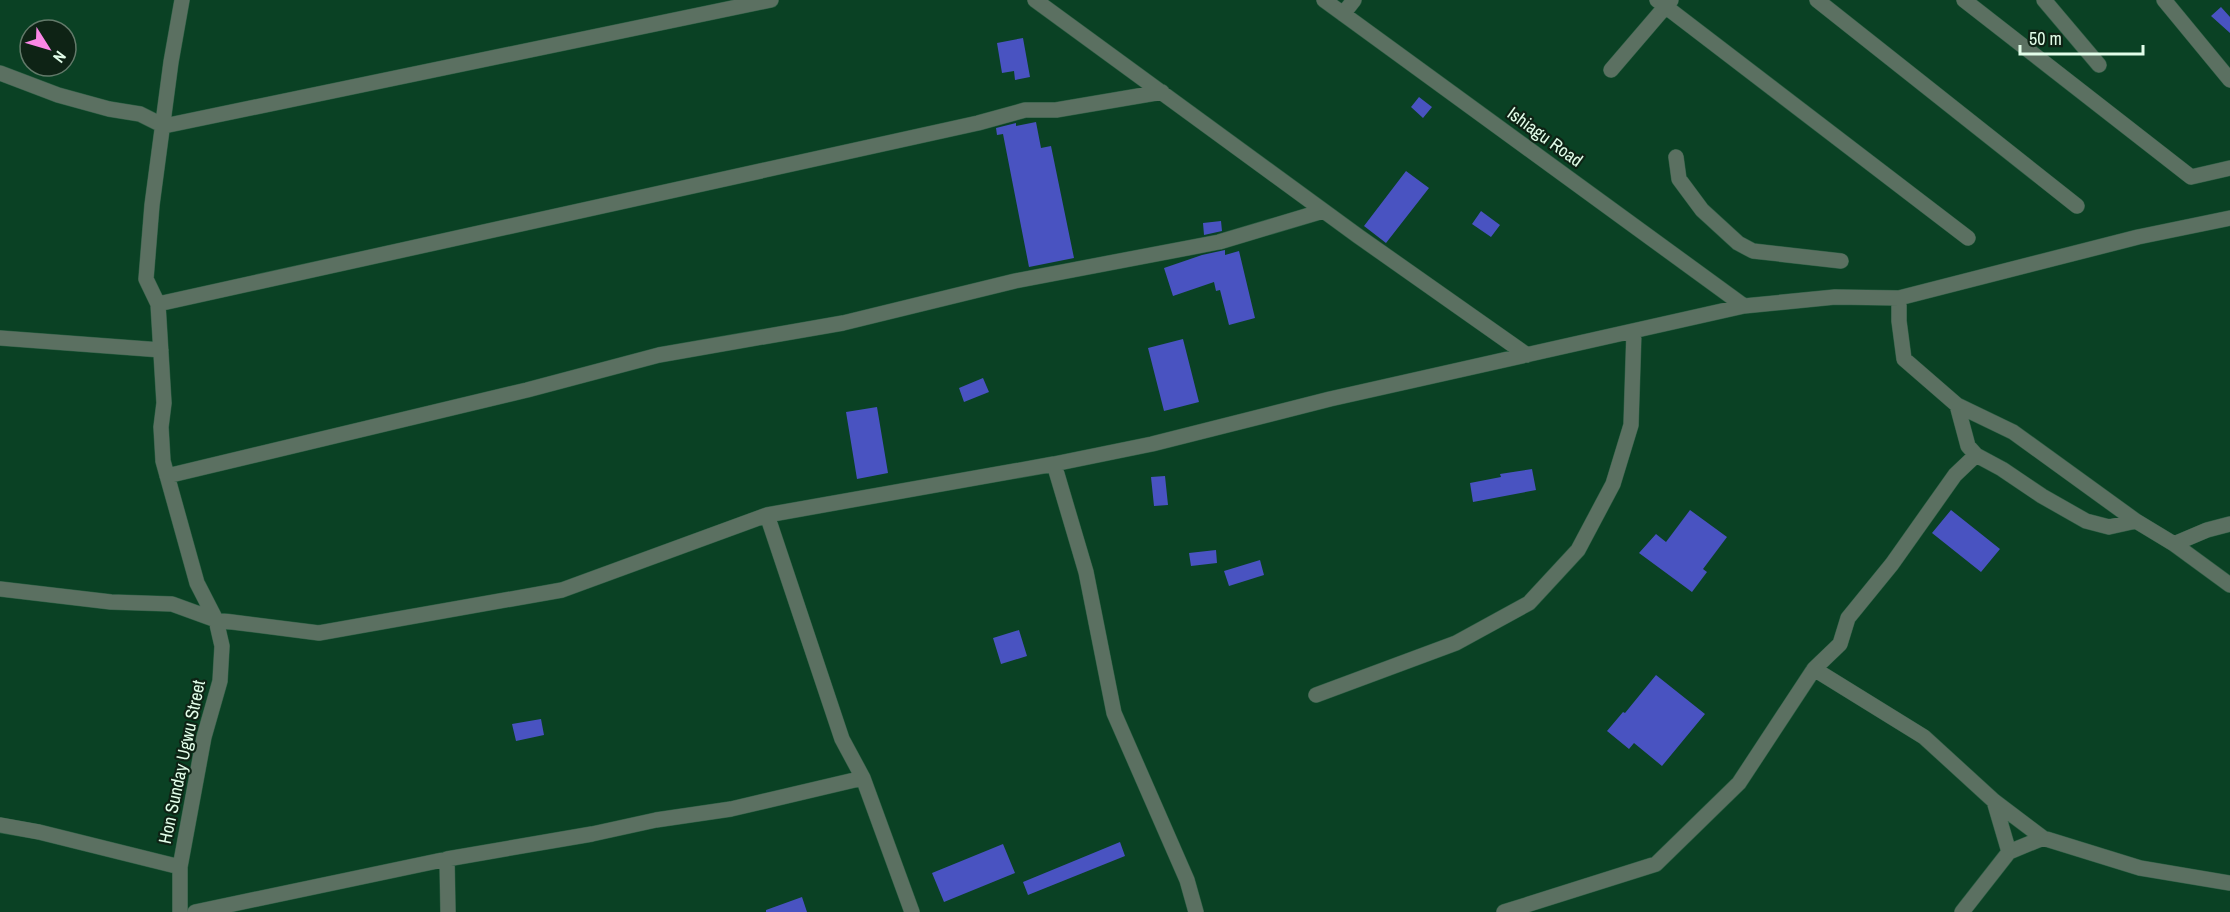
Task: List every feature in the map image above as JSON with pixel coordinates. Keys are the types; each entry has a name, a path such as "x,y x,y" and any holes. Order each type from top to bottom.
{"street":[{"name":"Hon Sunday Ugwu Street","path":"180,912 180,867 204,737 220,681 222,646 216,620 197,583 163,461 161,427 164,403 158,304 146,279 152,205 171,62 182,0"},
{"path":"0,73 58,95 109,109 140,114 164,126 771,0"},
{"path":"1035,0 1323,211 1527,355"},
{"name":"Ishiagu Road","path":"1324,0 1744,306"},
{"path":"1343,14 1354,0"},
{"path":"1816,0 2077,206"},
{"path":"1964,0 2191,177 2230,168"},
{"path":"2044,0 2099,65"},
{"path":"2164,0 2230,80"},
{"path":"1611,70 1665,2 1968,238"},
{"path":"158,304 978,123 1025,110 1056,110 1162,92"},
{"path":"1676,157 1679,179 1702,210 1738,243 1753,250 1841,261"},
{"path":"167,476 527,390 659,355 843,323 1015,280 1219,242 1323,211"},
{"path":"0,589 111,602 172,604 216,620 320,633 562,590 767,515 1054,464 1152,444 1330,399 1744,306 1835,297 1899,298 2138,237 2230,218"},
{"path":"1899,298 1899,321 1904,359 1957,405 2013,432 2136,521 2174,544 2230,585"},
{"path":"1317,695 1456,643 1529,603 1578,550 1613,484 1631,424 1634,331"},
{"path":"0,338 161,350"},
{"path":"1957,405 1968,446 1976,455 2086,521 2109,527 2136,521"},
{"path":"1504,912 1656,864 1739,783 1814,669 1840,644 1848,618 1892,564 1955,475 1976,455"},
{"path":"1054,464 1086,572 1114,712 1187,880 1196,912"},
{"path":"767,515 842,739 862,778 912,912"},
{"path":"2174,544 2207,530 2230,524"},
{"path":"1814,669 1924,737 1994,801 2043,838 2140,868 2230,883"},
{"path":"195,912 447,859 592,834 656,820 731,809 862,778"},
{"path":"1994,801 2009,852"},
{"path":"0,825 39,832 180,867"},
{"path":"1962,912 2009,852 2043,838"},
{"path":"447,859 448,912"}],"building":[{"path":"2221,7 2230,17 2230,33 2211,16"},
{"path":"1023,38 1030,77 1015,80 1014,71 1002,73 997,43"},
{"path":"1419,97 1432,107 1423,118 1411,107"},
{"path":"1036,122 1041,148 1051,146 1074,258 1029,267 1003,134 997,135 996,128 1016,123 1016,126"},
{"path":"1406,171 1429,188 1386,243 1364,226"},
{"path":"1481,211 1500,225 1491,237 1472,224"},
{"path":"1221,221 1222,231 1204,235 1203,223"},
{"path":"1225,250 1225,255 1239,251 1255,318 1229,325 1220,290 1216,291 1214,282 1173,296 1164,268"},
{"path":"1183,339 1199,402 1164,411 1148,348"},
{"path":"983,378 989,392 964,402 959,388"},
{"path":"877,407 888,473 857,479 846,412"},
{"path":"1532,469 1536,490 1473,502 1470,483 1501,477 1500,474"},
{"path":"1165,476 1168,505 1154,506 1151,477"},
{"path":"1690,510 1727,537 1703,569 1707,572 1692,592 1639,553 1656,534 1666,542"},
{"path":"1951,510 2000,549 1981,572 1932,533"},
{"path":"1216,550 1217,563 1191,566 1189,553"},
{"path":"1260,560 1264,575 1229,586 1224,571"},
{"path":"1019,630 1027,656 1001,664 993,638"},
{"path":"1656,675 1705,714 1662,766 1634,743 1629,749 1607,731"},
{"path":"541,719 544,735 516,741 512,724"},
{"path":"1120,842 1125,856 1028,895 1023,882"},
{"path":"1003,844 1015,873 944,902 932,873"},
{"path":"802,897 807,912 766,912 766,910"}]}
